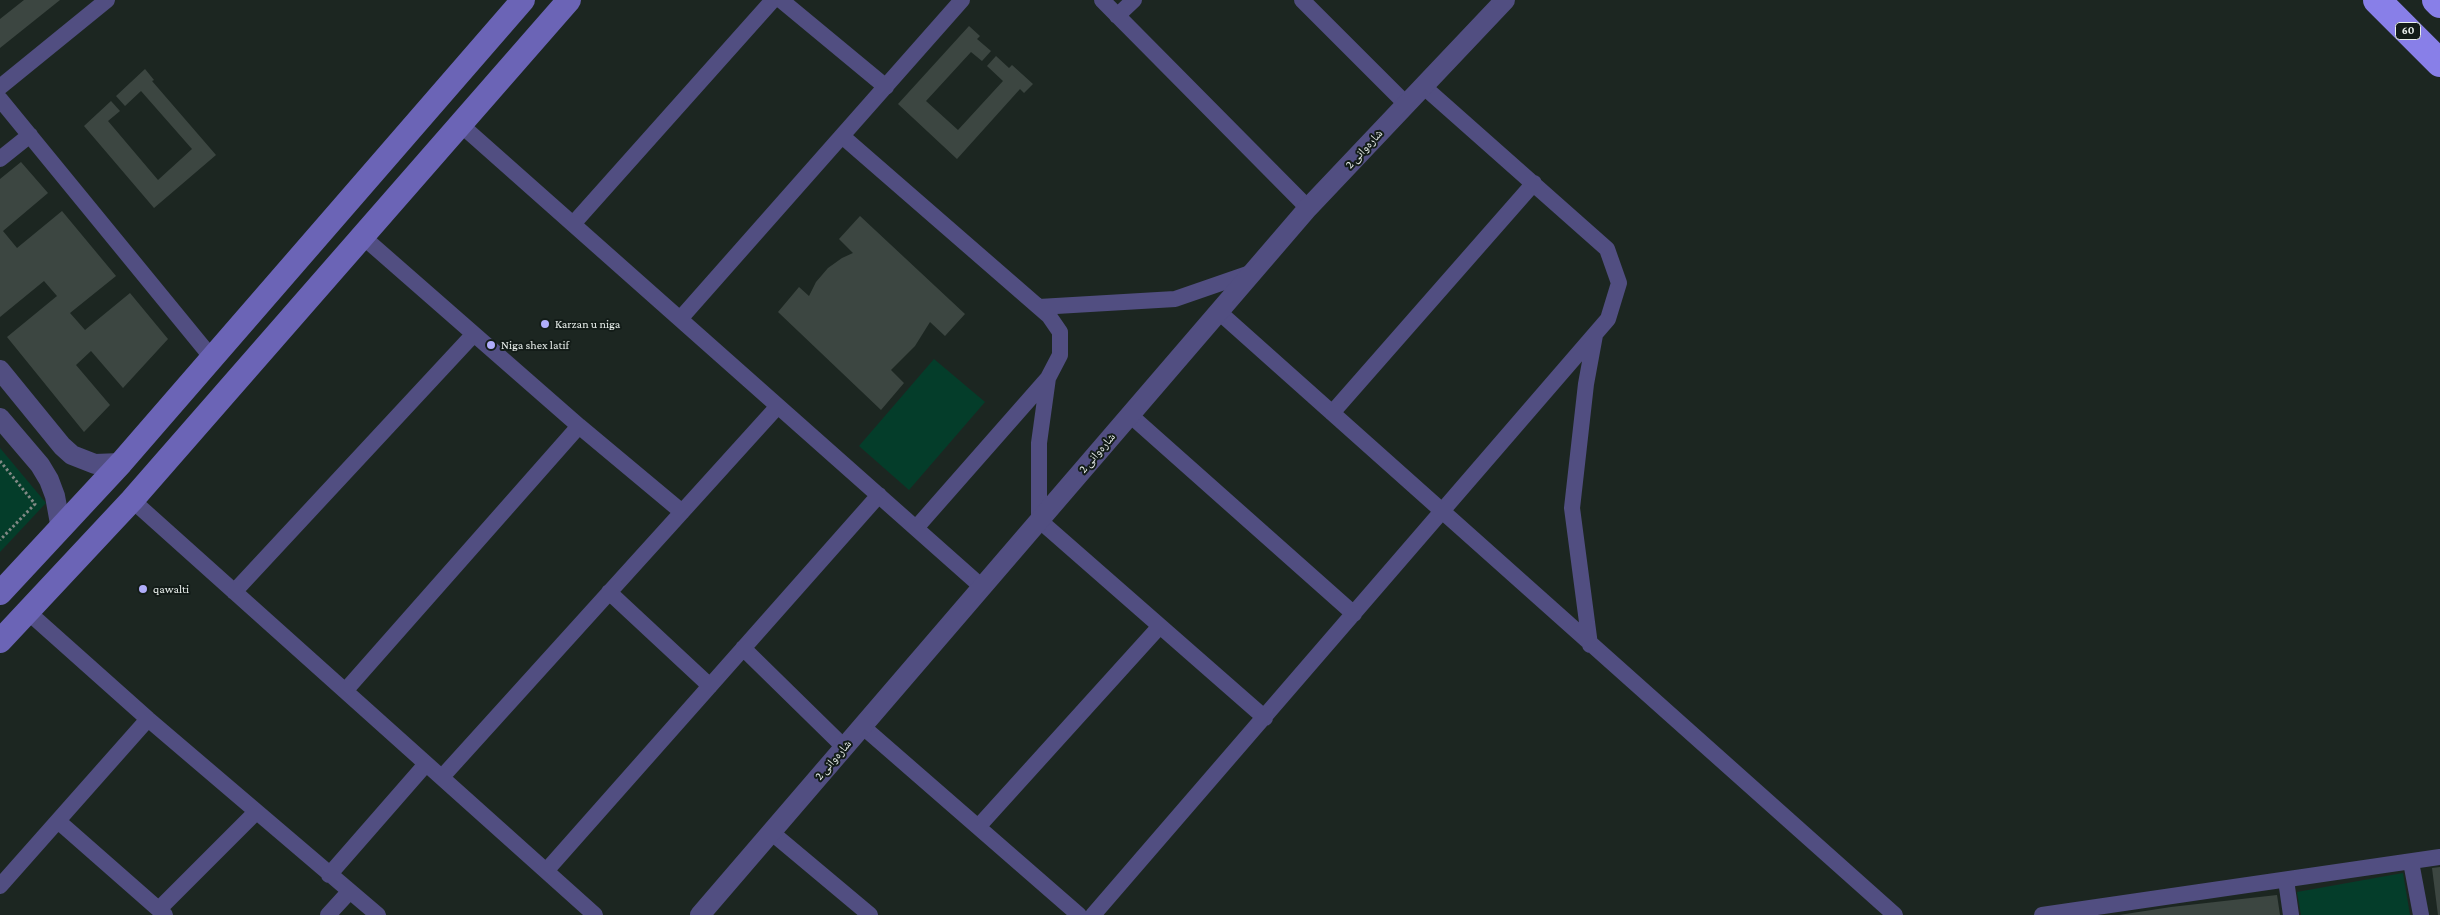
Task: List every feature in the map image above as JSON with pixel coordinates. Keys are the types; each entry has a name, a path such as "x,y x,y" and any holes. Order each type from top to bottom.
{"highway":[{"name":"60","path":"2376,0 2440,63"},
{"path":"2436,0 2440,4"}],"main road":[{"path":"0,642 132,500 569,0"},
{"path":"0,593 121,463 519,2"},
{"path":"388,155 389,163 394,170 406,177 414,176"},
{"path":"346,204 359,205 364,208 368,214 366,231"}],"street":[{"path":"573,224 773,0"},
{"path":"781,0 886,87"},
{"path":"680,319 962,0"},
{"path":"1102,0 1308,208"},
{"path":"1118,16 1134,0"},
{"path":"1302,0 1406,104"},
{"path":"0,87 101,2"},
{"name":"شارەوانی 2","path":"700,915 1308,208 1423,86 1497,3"},
{"path":"1093,915 1608,319 1619,282 1607,249 1423,86"},
{"path":"0,99 212,358"},
{"path":"460,124 982,587"},
{"path":"0,159 30,135"},
{"path":"842,136 1039,307 1049,316 1060,332 1060,355 1048,378 916,528"},
{"path":"1332,413 1534,183"},
{"path":"366,231 473,334 682,512"},
{"path":"1039,307 1175,299 1253,272"},
{"path":"1219,312 1590,645 1895,915"},
{"path":"234,592 473,334"},
{"path":"1590,645 1572,508 1586,384 1595,335"},
{"path":"0,370 62,446 72,455 95,464 121,463"},
{"path":"1048,378 1039,443 1040,520 1265,718"},
{"path":"442,777 778,406"},
{"path":"1130,415 1354,614"},
{"path":"0,418 40,465 55,496 61,529"},
{"path":"345,691 579,426"},
{"path":"40,465 52,458 62,446"},
{"path":"546,870 879,495"},
{"path":"132,500 595,915"},
{"path":"609,592 710,686"},
{"path":"28,612 148,719 378,915"},
{"path":"978,827 1160,626"},
{"path":"743,648 844,747"},
{"path":"0,886 148,719"},
{"path":"862,726 1079,915"},
{"path":"329,875 426,764"},
{"path":"58,821 162,912 256,812"},
{"path":"771,832 870,915"},
{"path":"2042,915 2440,857"},
{"path":"2411,862 2421,915"},
{"path":"2286,880 2291,915"},
{"path":"328,915 349,892"}],"path":[{"path":"0,461 35,504 0,540"}],"green space":[{"path":"934,359 985,402 909,490 859,446"},
{"path":"0,448 46,503 0,552"},
{"path":"2403,873 2410,915 2301,915 2297,892"}],"building":[{"path":"24,0 60,0 0,48 0,19"},
{"path":"969,26 980,36 977,39 991,51 982,61 971,52 926,101 958,130 1003,81 987,66 996,56 1009,68 1012,65 1033,84 1024,93 1020,89 957,159 898,104"},
{"path":"145,69 154,80 152,81 216,155 154,208 84,126 111,101 120,111 108,121 158,180 192,149 141,91 125,106 116,96"},
{"path":"21,162 48,193 3,231 17,248 62,211 116,276 70,313 85,330 130,293 168,339 123,388 91,351 76,365 110,405 84,432 7,337 57,296 44,281 0,317 0,179"},
{"path":"860,216 965,314 945,336 930,322 915,346 891,370 904,383 881,410 778,312 799,287 809,296 816,282 828,268 853,253 839,239"},
{"path":"2440,867 2440,915 2438,915 2432,868"},
{"path":"2277,895 2280,915 2119,915 2171,907"}],"place":[{"name":"Karzan u niga","path":"545,324"},
{"name":"Niga shex latif","path":"491,345"},
{"name":"qawalti","path":"143,589"}]}
